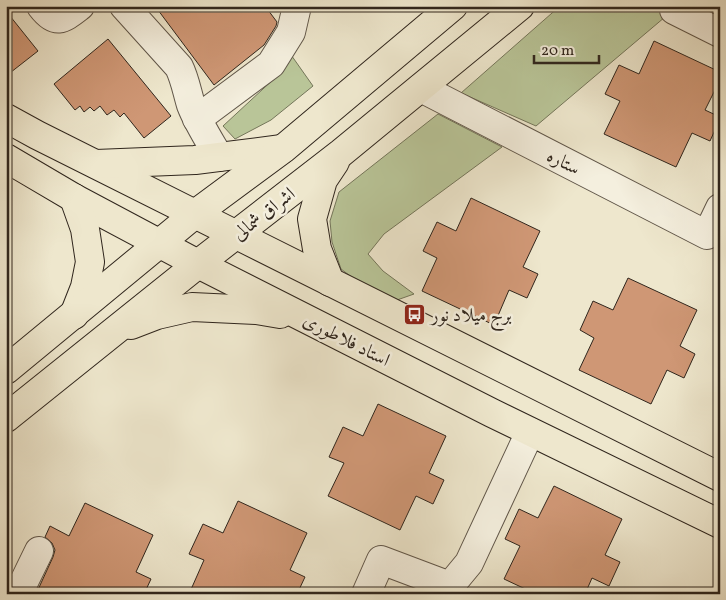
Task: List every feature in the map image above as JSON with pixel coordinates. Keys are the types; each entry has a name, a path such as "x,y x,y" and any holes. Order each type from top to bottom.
{"main road":[{"name":"اشراق شمالی","path":"6,370 195,214 283,149 453,6"},
{"name":"اشراق شمالی","path":"6,418 111,332 341,153 520,6"},
{"path":"6,118 720,477"},
{"path":"95,164 195,160 246,152 283,149"},
{"path":"330,282 317,249 312,219 323,180 341,153"},
{"name":"استاد فلاطوری","path":"6,158 74,198 198,264 530,432 720,524"},
{"path":"74,198 85,228 90,262 85,288 74,315"},
{"path":"111,332 156,315 192,307 256,310 308,319"}],"street":[{"path":"41,6 48,14 60,20 80,6"},
{"path":"124,6 179,67 191,106 219,157"},
{"path":"197,119 272,64 290,32 297,6"},
{"path":"674,10 720,33"},
{"name":"ستاره","path":"421,88 707,235 720,208"},
{"path":"366,594 381,560 450,586 469,563 530,432"},
{"path":"18,594 39,551"}],"green space":[{"path":"560,6 678,6 536,126 461,93"},
{"path":"289,52 313,86 271,120 235,139 223,126 277,76"},
{"path":"438,114 502,147 384,234 368,254 383,271 414,294 397,300 374,294 341,269 332,242 330,221 339,192"}],"building":[{"path":"155,6 265,6 277,22 264,45 214,85"},
{"path":"6,11 38,51 6,76"},
{"path":"108,39 171,116 144,138 124,113 120,117 114,110 107,115 100,106 94,111 90,107 84,112 80,106 75,110 54,84"},
{"path":"654,41 720,72 720,80 705,110 720,117 710,141 692,133 676,167 604,134 620,101 605,94 619,65 639,74"},
{"path":"471,198 540,231 523,267 538,274 527,298 509,290 494,325 422,291 437,258 423,251 437,222 456,231"},
{"path":"628,278 697,310 680,346 695,354 684,378 667,370 651,404 579,370 594,338 580,330 593,301 613,310"},
{"path":"378,404 446,436 429,473 444,480 433,504 416,496 400,530 328,496 344,463 329,457 343,427 363,436"},
{"path":"554,486 622,519 605,555 620,562 609,586 592,578 585,594 536,594 504,579 520,546 505,539 519,509 538,518"},
{"path":"238,501 307,533 290,570 305,577 297,594 189,594 204,560 189,554 203,524 223,533"},
{"path":"85,503 153,535 136,572 151,579 144,594 36,594 55,550 52,543 45,537 50,526 69,536"}],"place":[{"name":"برج میلاد نور","path":"415,314"}]}
